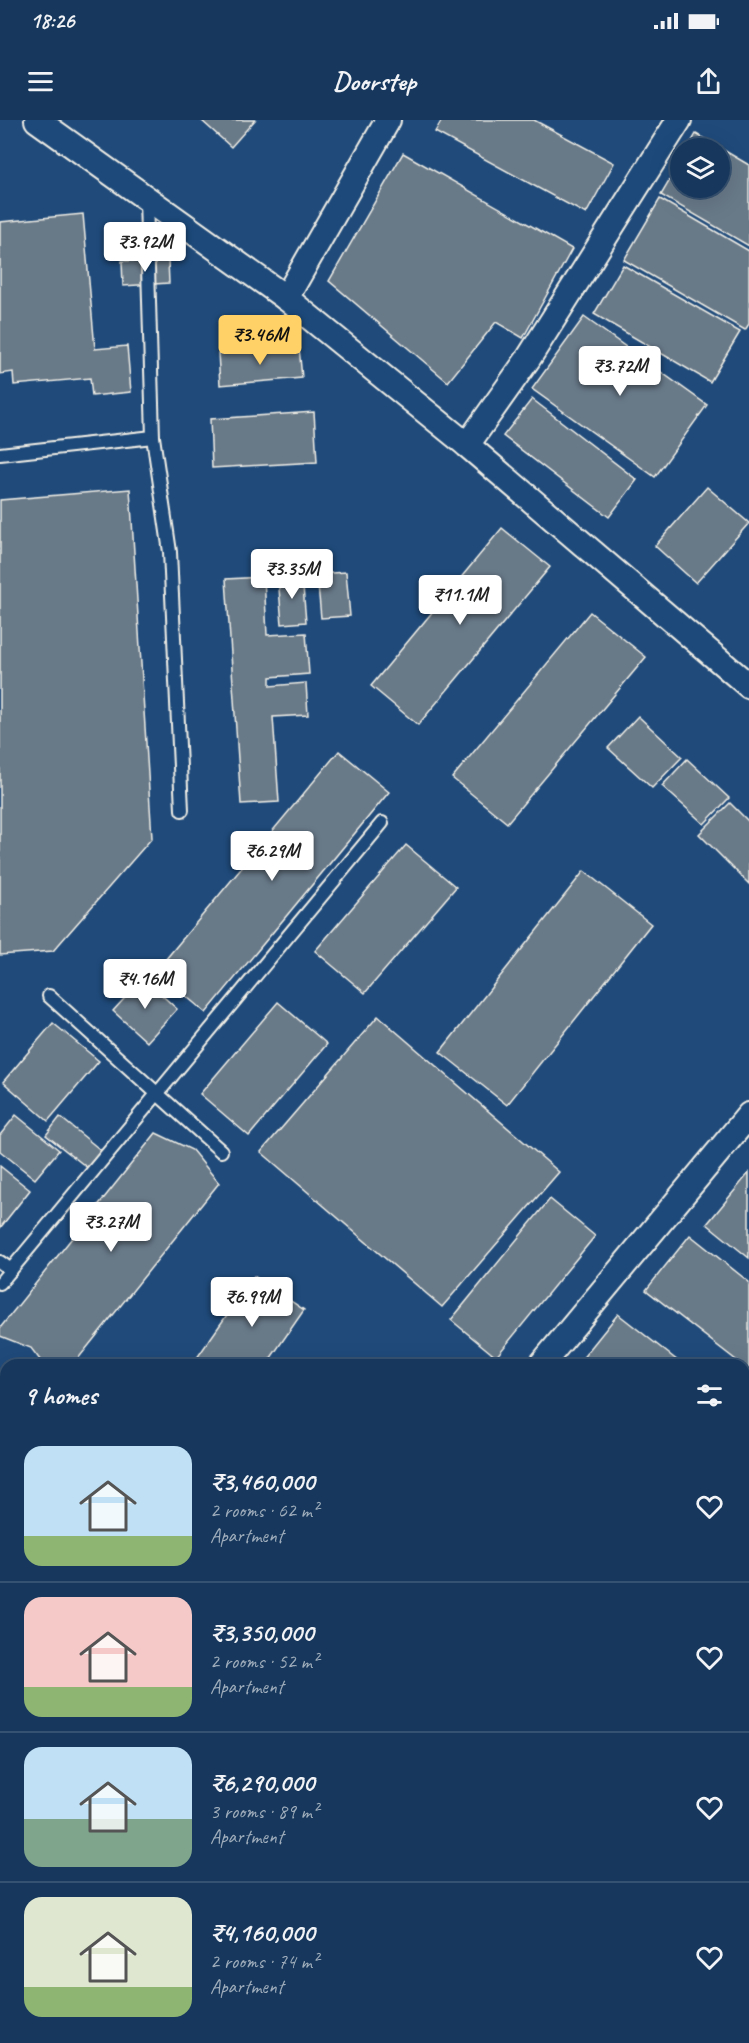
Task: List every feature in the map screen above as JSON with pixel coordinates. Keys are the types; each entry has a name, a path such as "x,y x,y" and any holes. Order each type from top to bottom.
{"street":[{"path":"38,120 286,298 467,445 749,686"},
{"path":"286,298 388,120"},
{"path":"467,445 528,359 679,120"},
{"path":"546,1359 749,1115"}],"lane":[{"path":"146,198 153,437 170,552 182,810"},
{"path":"0,454 153,437"},
{"path":"0,1283 382,823"},
{"path":"49,996 221,1151"},
{"path":"0,1262 11,1270"}],"building":[{"path":"201,120 255,120 231,147"},
{"path":"442,120 534,120 614,163 586,214 435,132"},
{"path":"403,153 572,249 523,338 496,322 448,382 329,281"},
{"path":"730,154 749,165 749,246 661,195 670,180 670,198 730,198"},
{"path":"660,199 749,251 749,324 745,330 624,260"},
{"path":"83,214 95,349 127,346 131,392 92,396 90,378 14,385 13,372 0,374 0,222"},
{"path":"168,260 169,283 123,286 122,261"},
{"path":"623,265 740,332 710,382 594,314"},
{"path":"584,317 707,405 655,477 532,389"},
{"path":"299,347 302,378 220,385 218,353"},
{"path":"532,399 637,480 609,517 503,436"},
{"path":"314,412 317,462 212,468 210,419"},
{"path":"707,487 749,523 696,583 655,546"},
{"path":"130,489 152,838 53,951 0,955 0,500"},
{"path":"502,528 550,567 418,725 371,686"},
{"path":"346,572 350,616 321,618 317,574"},
{"path":"302,575 306,622 282,624 278,577"},
{"path":"264,577 267,635 306,633 309,674 270,677 270,686 306,683 308,715 273,717 279,802 241,804 226,579"},
{"path":"590,612 646,657 507,823 452,778"},
{"path":"638,716 682,757 652,788 608,748"},
{"path":"339,751 389,792 206,1013 156,971"},
{"path":"687,759 729,798 704,824 662,786"},
{"path":"730,803 749,822 749,884 699,834"},
{"path":"406,845 456,887 365,993 315,951"},
{"path":"584,871 651,924 507,1105 440,1052"},
{"path":"143,978 177,1009 147,1042 113,1011"},
{"path":"278,1002 327,1044 249,1136 200,1094"},
{"path":"378,1016 559,1172 442,1307 261,1152"},
{"path":"53,1023 99,1061 48,1121 3,1082"},
{"path":"16,1115 59,1150 35,1179 0,1151 0,1135"},
{"path":"60,1117 103,1152 89,1169 46,1135"},
{"path":"156,1133 192,1150 219,1183 78,1359 39,1359 31,1348 0,1336 0,1328"},
{"path":"0,1166 30,1190 0,1228"},
{"path":"749,1173 749,1258 707,1224"},
{"path":"550,1199 595,1236 496,1357 451,1320"},
{"path":"690,1235 749,1282 749,1359 735,1359 646,1290"},
{"path":"254,1276 304,1310 270,1359 196,1359"},
{"path":"618,1314 675,1359 582,1359"}]}
